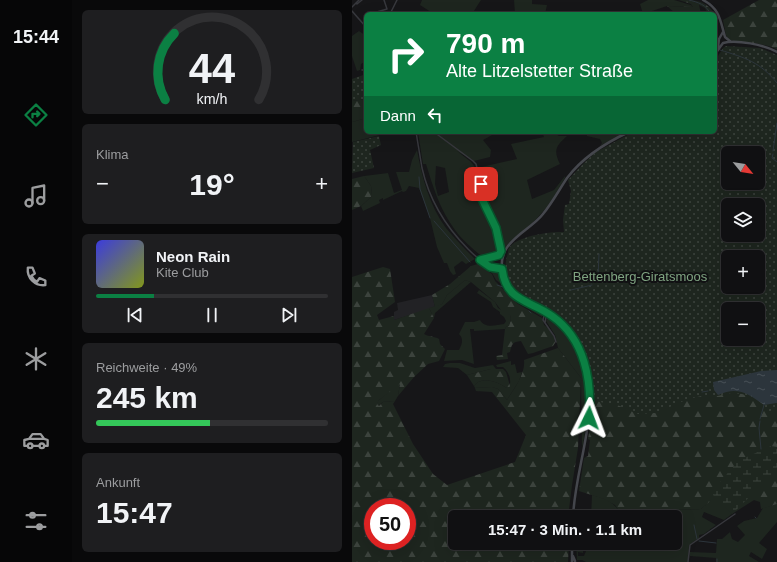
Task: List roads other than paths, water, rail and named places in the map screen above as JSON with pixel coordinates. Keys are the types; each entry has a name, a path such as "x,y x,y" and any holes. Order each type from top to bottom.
{"main road":[{"path":"703,0 712,5 717,12"},
{"path":"717,12 723,25 724,40 717,50"},
{"path":"717,50 719,39 767,47 777,52"},
{"path":"719,42 724,40"},
{"path":"574,510 577,481 589,418 590,404 588,381 583,360 576,343 566,328 550,314 512,293 504,280 502,269 504,254 510,244 540,218 577,166 600,147 625,134"},
{"path":"572,550 574,562"}],"street":[{"path":"352,7 359,0"},
{"path":"356,2 357,4 362,0"},
{"path":"384,0 387,9"},
{"path":"377,12 387,9 391,11 397,0"},
{"path":"352,11 364,25"},
{"path":"416,134 422,168 435,205 454,234 480,260 490,267 502,269"},
{"path":"437,134 473,161 478,169 482,199 496,228 501,251 499,255 480,260"},
{"path":"546,312 543,320 554,336 556,342"},
{"path":"545,323 546,317 550,314"},
{"path":"688,562 690,545 735,514"}],"water":[{"path":"777,370 777,403 764,405 742,392 731,391 718,395 714,390 713,382 761,371"}],"waterway":[{"path":"689,0 705,6 709,12"},
{"path":"720,50 758,65 777,83"},
{"path":"773,151 777,123"},
{"path":"773,154 772,158 777,162"},
{"path":"419,177 420,189 430,218"},
{"path":"434,221 470,262"},
{"path":"592,283 598,277 599,254"},
{"path":"497,285 503,287"},
{"path":"571,290 592,285"},
{"path":"702,392 708,391"},
{"path":"760,419 764,405"},
{"path":"760,421 759,428 761,449"},
{"path":"694,525 697,539"},
{"path":"699,541 716,543"}],"park label":[{"name":"Bettenberg-Giratsmoos","path":"640,276"}]}
